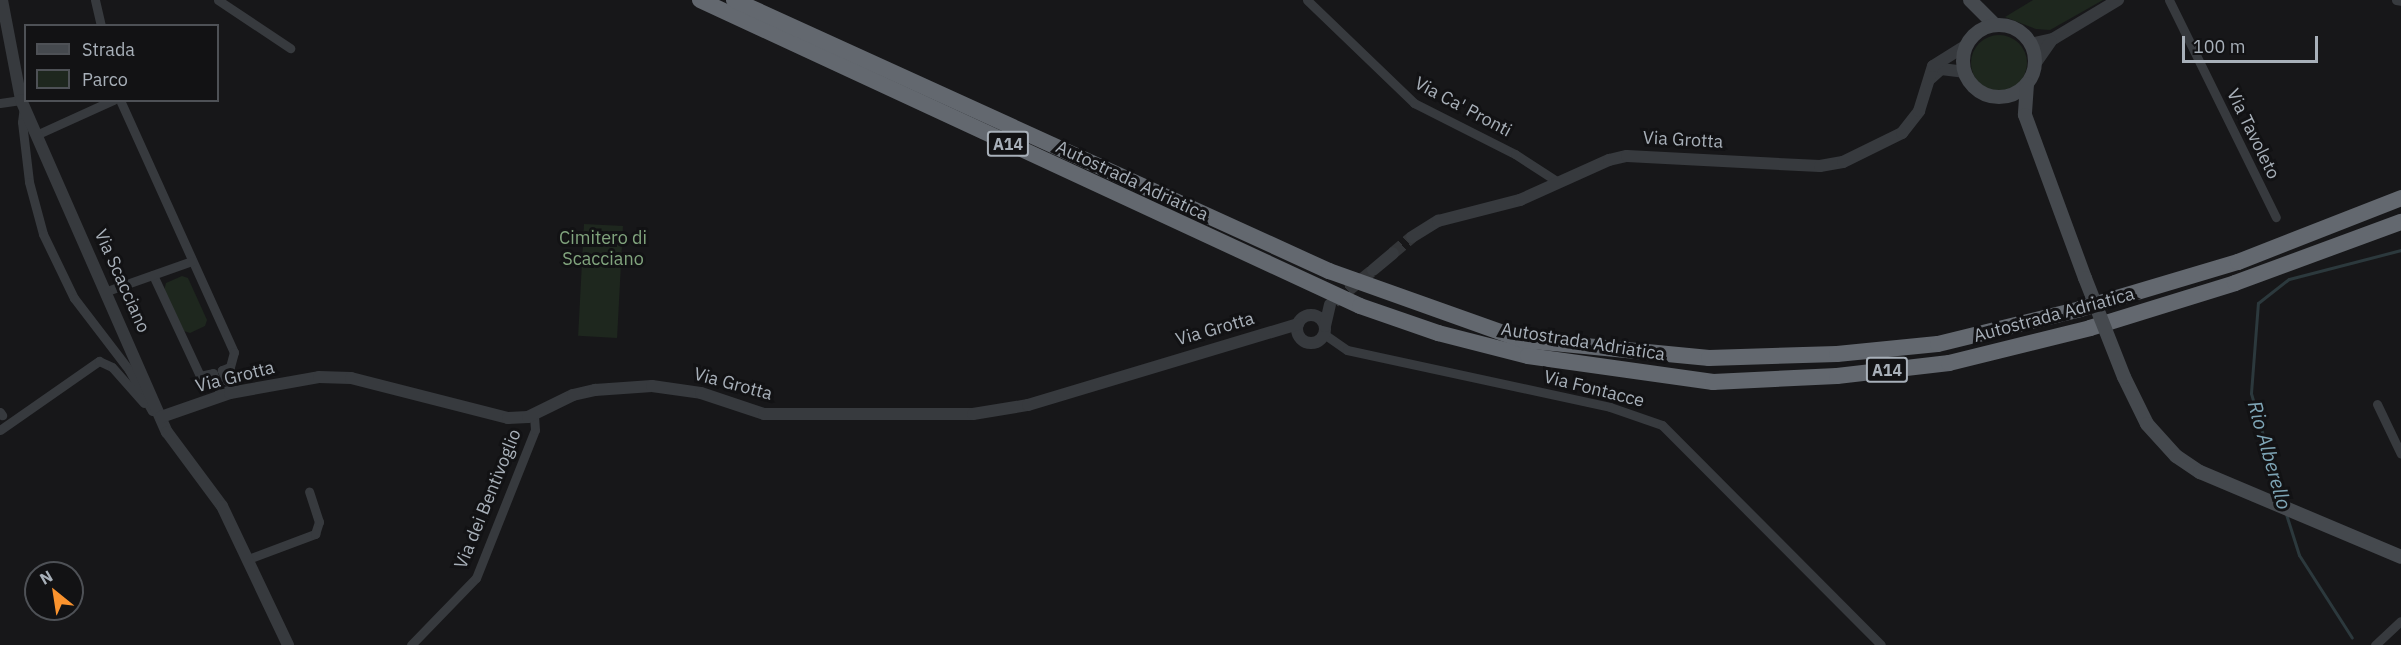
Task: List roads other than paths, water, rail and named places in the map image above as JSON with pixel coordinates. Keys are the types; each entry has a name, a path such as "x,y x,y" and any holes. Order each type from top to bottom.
{"highway":[{"name":"Autostrada Adriatica","path":"700,0 1360,306 1438,333 1528,356 1701,381 1838,376 1949,363 2090,328 2179,301 2401,222"},
{"name":"Autostrada Adriatica","path":"734,0 1329,271 1522,340 1709,358 1838,354 1938,344 2080,309 2238,262 2401,198"}],"main road":[{"path":"1971,3 1995,25 2016,29 2031,44 2035,64 2027,84 2025,115 2124,377 2147,424 2176,456 2200,472 2401,557"},
{"path":"1971,3 1971,39 1964,72 1980,93 2003,98 2025,115"},
{"path":"1971,39 1995,25"},
{"path":"2003,98 2027,84"}],"street":[{"name":"Via Scacciano","path":"2,0 22,103 107,291 157,414 182,455 222,506 288,645"},
{"path":"95,0 101,24"},
{"path":"218,0 290,48"},
{"name":"Via Ca' Pronti","path":"1307,0 1414,103 1515,153 1558,183"},
{"path":"2031,44 2053,39 2118,0"},
{"name":"Via Tavoleto","path":"2169,0 2276,217"},
{"path":"2396,0 2401,1"},
{"name":"Via Grotta","path":"1412,237 1438,221 1520,200 1627,156 1820,166 1843,162 1902,133 1919,111 1933,66 1971,39"},
{"path":"2035,64 2053,39"},
{"path":"1928,81 1941,69 1964,72"},
{"path":"36,135 109,102"},
{"path":"121,102 234,352 230,368 222,370 225,394"},
{"path":"0,103 22,103 21,122 29,182 42,234 74,298 129,370 157,414"},
{"path":"1373,270 1393,253"},
{"path":"107,291 192,261"},
{"path":"153,275 200,376 213,373 225,394"},
{"path":"1314,315 1324,330 1318,341 1306,342 1298,332 1298,324 1305,317 1314,315"},
{"name":"Via Grotta","path":"157,414 225,394 318,377 351,378 508,418 534,414 573,395 595,390 652,386 701,393 751,411 795,416 1005,411 1298,324"},
{"name":"Via Fontacce","path":"1324,330 1347,350 1610,407 1662,425 1881,645"},
{"path":"0,430 86,368 105,361 157,414"},
{"path":"2377,404 2401,454"},
{"name":"Via dei Bentivoglio","path":"411,645 476,578 535,430 534,414"},
{"path":"248,559 315,534 319,522 309,492"},
{"path":"2374,645 2401,621"}],"waterway":[{"name":"Rio Alberello","path":"2282,502 2251,393 2258,303 2289,279 2401,250"},
{"name":"Rio Alberello","path":"2286,514 2299,555 2352,638"}],"tunnel":[{"path":"1393,253 1412,237"},
{"path":"1334,302 1373,270"}],"park label":[{"name":"Cimitero di Scacciano","path":"603,249"}]}
